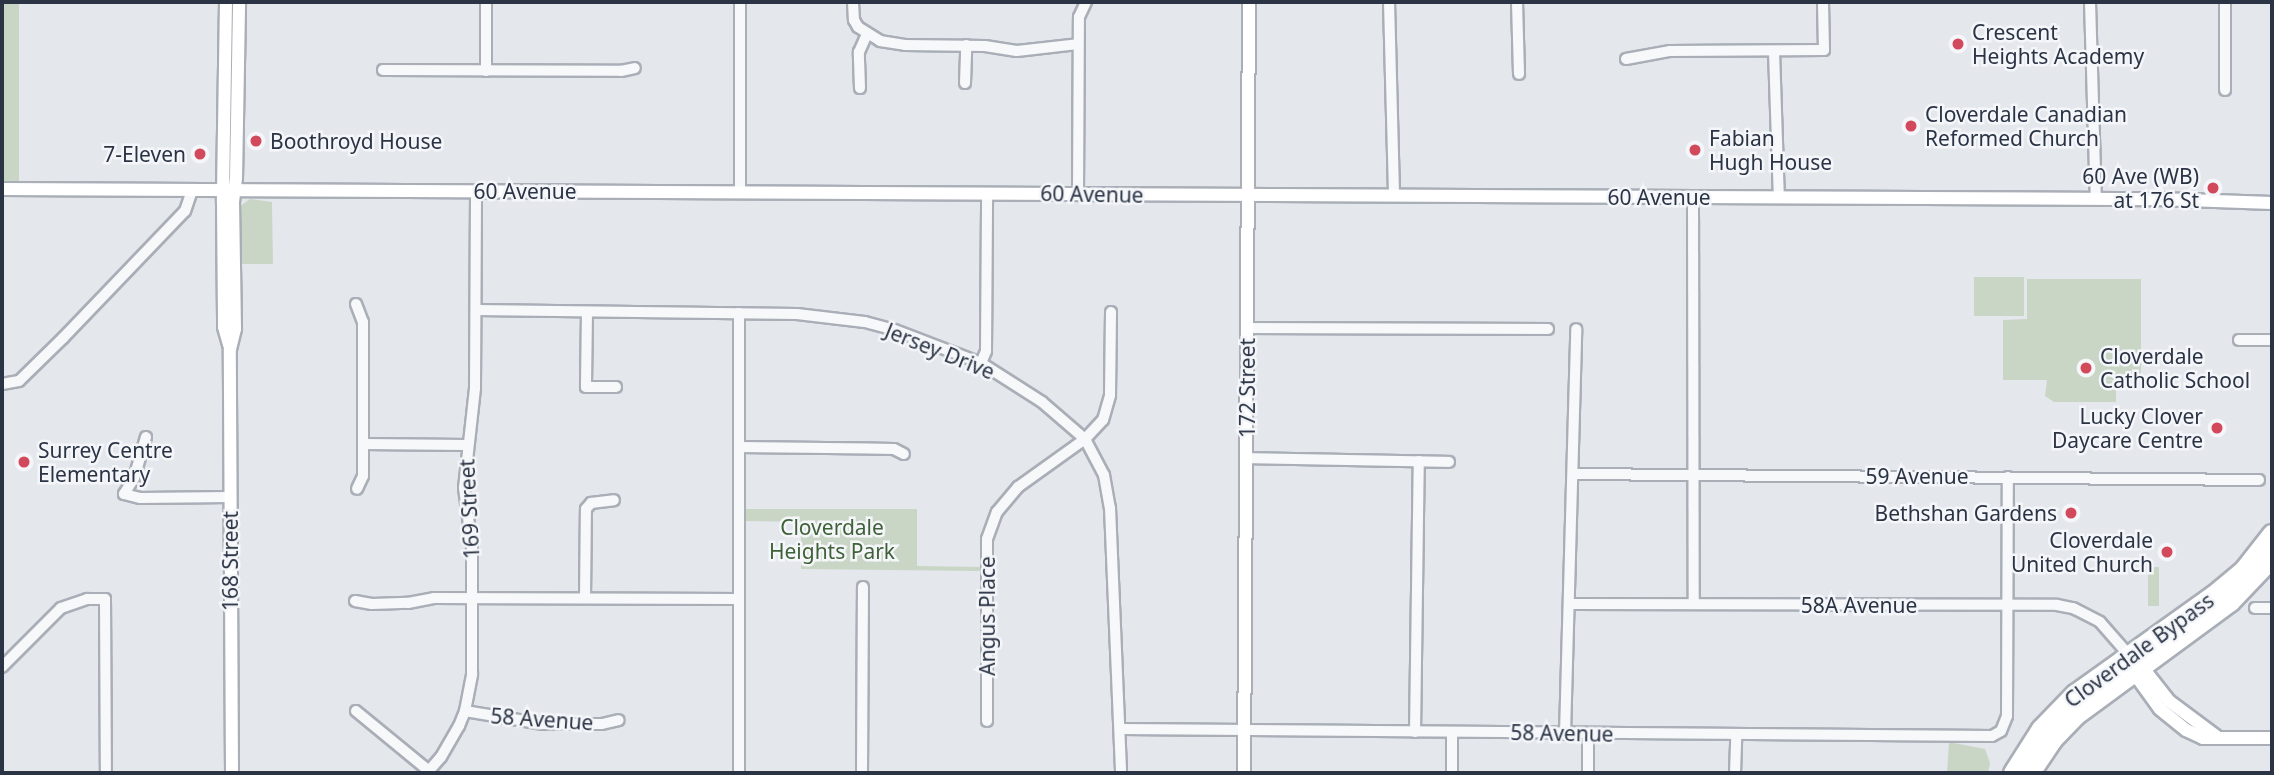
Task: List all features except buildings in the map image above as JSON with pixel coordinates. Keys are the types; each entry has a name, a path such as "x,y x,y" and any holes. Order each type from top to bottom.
{"highway":[{"name":"Cloverdale Bypass","path":"2031,773 2053,740 2076,716 2234,579 2272,534"},
{"name":"Cloverdale Bypass","path":"2013,773 2031,742 2052,715 2092,679 2134,664 2231,602 2272,559"}],"street":[{"name":"168 Street","path":"226,2 229,191"},
{"path":"485,71 486,2"},
{"path":"740,2 740,192"},
{"path":"853,2 854,20 867,34 880,41 905,45 965,45 1017,51 1079,44"},
{"path":"1078,194 1079,18 1086,2"},
{"name":"172 Street","path":"1244,773 1249,2"},
{"path":"1389,2 1394,195"},
{"path":"1517,2 1519,74"},
{"path":"1626,59 1670,51 1824,50 1823,2"},
{"path":"2090,2 2096,199"},
{"path":"2225,2 2225,90"},
{"name":"168 Street","path":"232,773 230,349 224,327 238,5"},
{"path":"860,88 859,52 867,34"},
{"path":"965,45 965,83"},
{"path":"1774,51 1779,198"},
{"path":"383,70 621,71 635,68"},
{"name":"60 Avenue","path":"2,189 2096,199 2272,203"},
{"path":"2,384 19,381 63,338 185,211 192,191"},
{"name":"169 Street","path":"428,772 451,742 465,711 472,674 471,530 464,488 466,445 475,388 476,191"},
{"path":"981,363 986,351 987,193"},
{"name":"60 Avenue","path":"2182,200 2199,196 2272,195"},
{"path":"1693,197 1694,604"},
{"path":"356,304 363,322 364,444 363,476 357,489"},
{"name":"Jersey Drive","path":"476,310 797,314 865,322 892,329 981,363 1042,402 1085,439 1104,475 1110,509 1122,729 1121,773"},
{"path":"587,312 586,387 616,387"},
{"name":"Angus Place","path":"987,721 987,539 997,512 1018,486 1085,439 1103,421 1110,395 1111,312"},
{"path":"739,313 739,773"},
{"path":"1247,328 1548,330"},
{"path":"1565,734 1576,330"},
{"path":"2239,340 2272,340"},
{"path":"145,437 134,478 124,494 140,498 230,497"},
{"path":"364,444 466,445"},
{"path":"738,447 894,449 904,454"},
{"path":"1246,458 1448,462"},
{"path":"1415,732 1419,461"},
{"name":"59 Avenue","path":"1573,474 2259,480"},
{"path":"2007,605 2008,477"},
{"path":"586,598 586,509 591,503 614,500"},
{"path":"862,773 863,587"},
{"path":"355,601 408,603 426,599 472,598 738,599"},
{"path":"2,667 61,608 87,599 105,599 106,773"},
{"name":"58A Avenue","path":"1570,604 2007,605 2073,608 2090,615 2109,630 2134,664"},
{"name":"58 Avenue","path":"1122,729 1984,737 2001,731 2007,716 2007,605"},
{"path":"2255,608 2272,608"},
{"path":"2134,664 2160,709 2186,730 2203,738 2272,738"},
{"path":"356,711 428,772"},
{"name":"58 Avenue","path":"465,711 542,724 602,724 619,720"},
{"path":"1452,732 1452,773"},
{"path":"1588,734 1588,773"},
{"path":"1735,773 1736,735"}],"green space":[{"path":"2,2 19,2 19,184 2,184"},
{"path":"250,199 272,202 273,264 240,264 239,207"},
{"path":"1974,277 2024,277 2024,316 1974,316"},
{"path":"2027,279 2141,279 2141,380 2102,380 2116,381 2116,402 2054,402 2045,396 2047,380 2003,380 2003,320 2027,319"},
{"name":"Cloverdale Heights Park","path":"744,509 917,509 917,566 980,567 980,571 801,569 801,522 744,521"},
{"path":"2148,567 2159,567 2159,606 2148,606"},
{"path":"1949,742 1985,749 1990,763 1988,773 1947,773"}],"place":[{"name":"Crescent Heights Academy","path":"1958,44"},
{"name":"Cloverdale Canadian Reformed Church","path":"1911,126"},
{"name":"Boothroyd House","path":"256,141"},
{"name":"Fabian Hugh House","path":"1695,150"},
{"name":"7-Eleven","path":"200,154"},
{"name":"60 Ave (WB) at 176 St","path":"2213,188"},
{"name":"Cloverdale Catholic School","path":"2086,368"},
{"name":"Lucky Clover Daycare Centre","path":"2217,428"},
{"name":"Surrey Centre Elementary","path":"24,462"},
{"name":"Bethshan Gardens","path":"2071,513"},
{"name":"Cloverdale United Church","path":"2167,552"}]}
